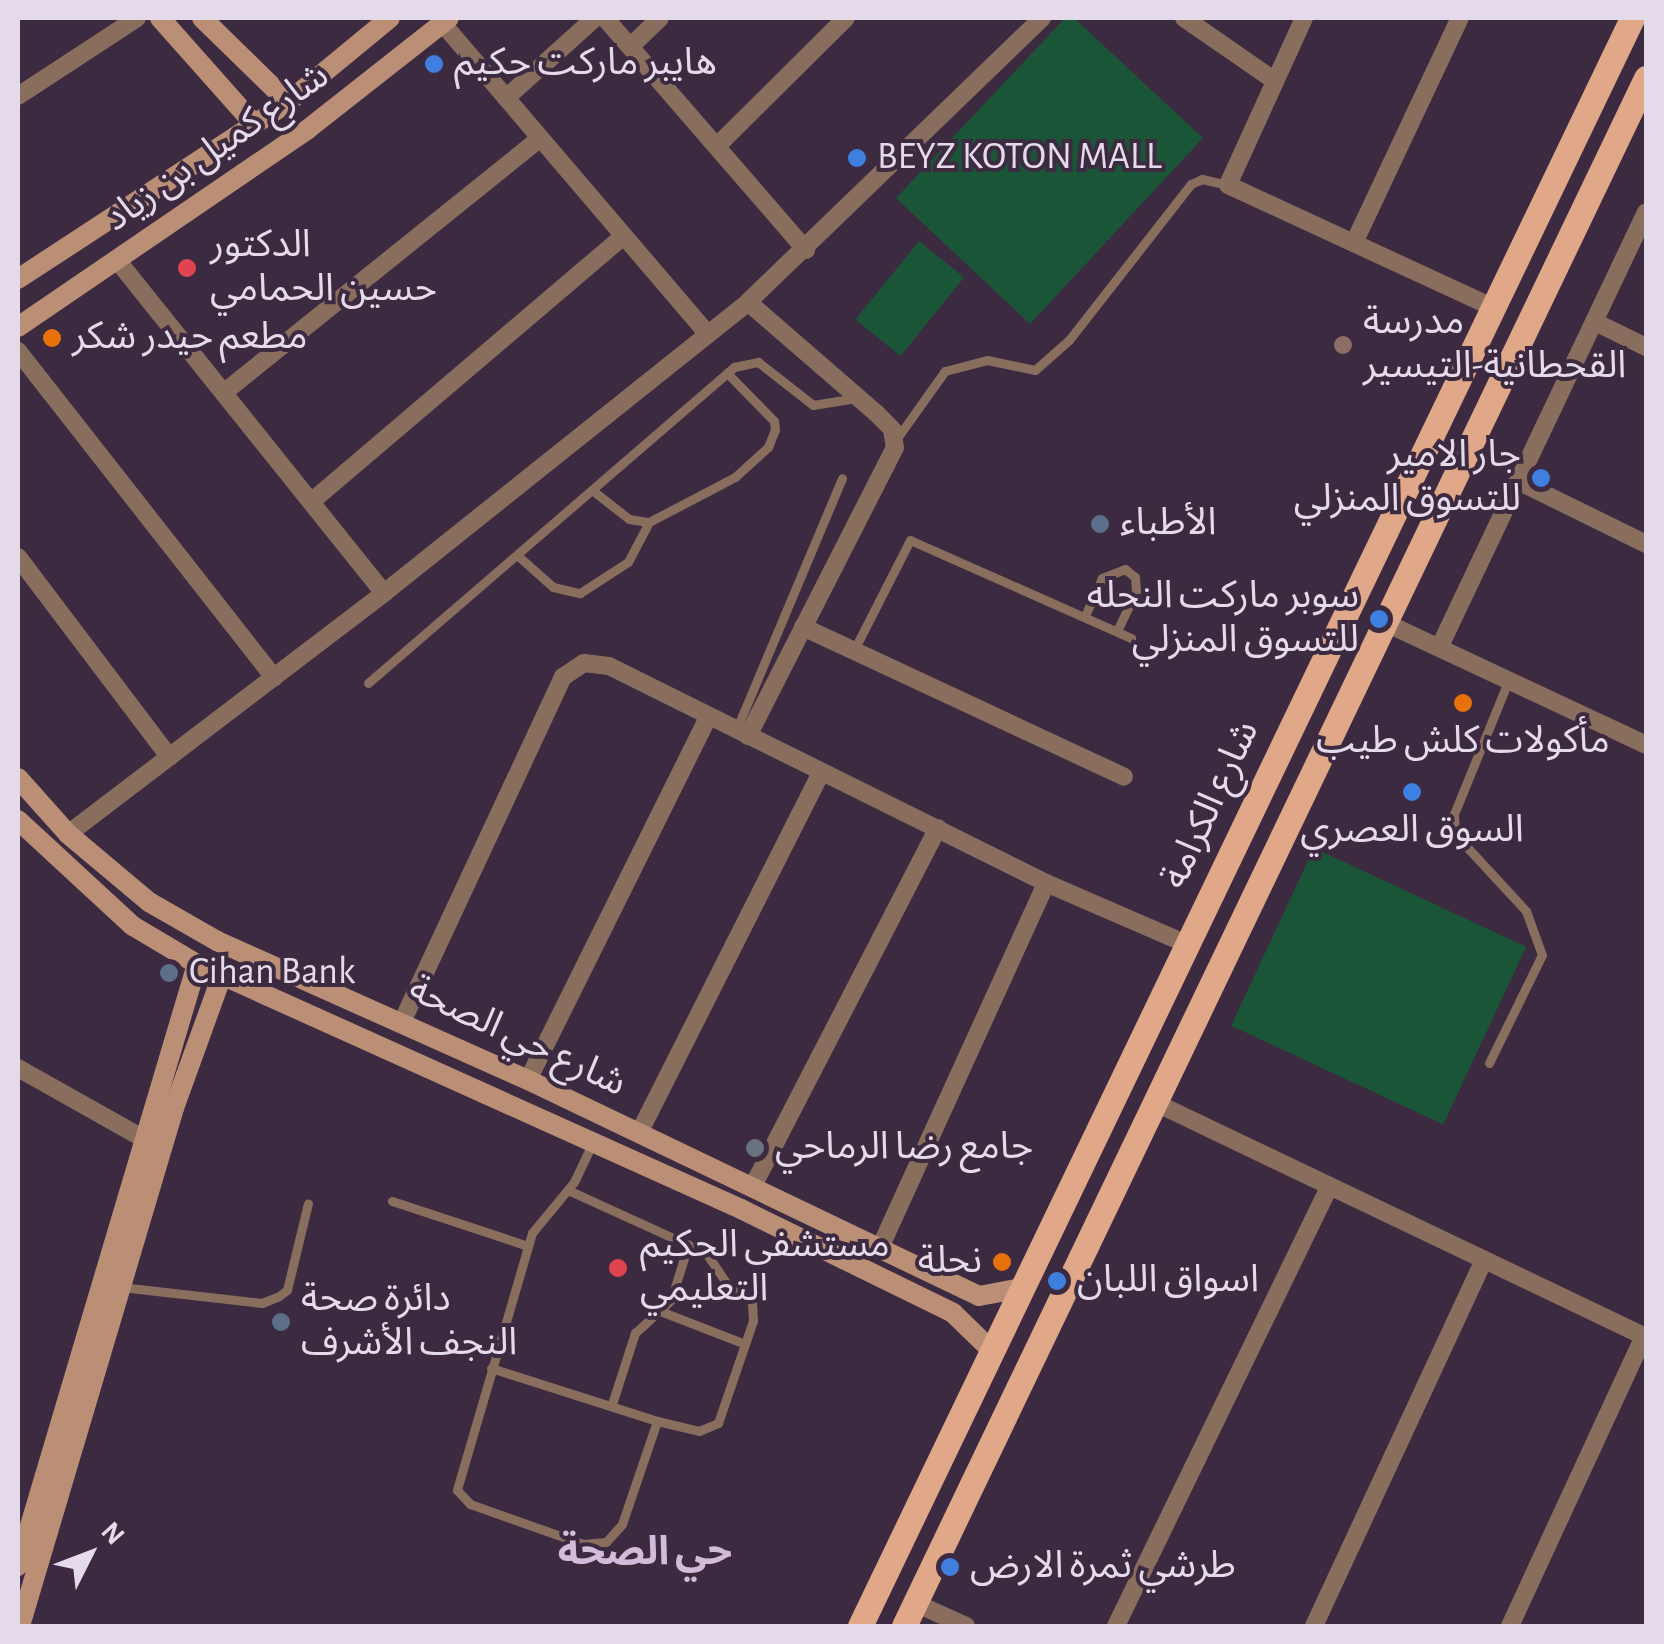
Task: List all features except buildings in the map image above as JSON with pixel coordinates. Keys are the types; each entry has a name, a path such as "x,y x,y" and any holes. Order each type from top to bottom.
{"main road":[{"path":"160,18 254,125"},
{"path":"202,18 288,102"},
{"name":"شارع الكرامة","path":"860,1626 1632,18"},
{"name":"شارع كميل بن زياد","path":"18,326 117,260 446,20"},
{"path":"384,22 404,54"},
{"name":"شارع كميل بن زياد","path":"18,279 288,102 384,22"},
{"path":"1620,45 1626,60 1646,66"},
{"name":"شارع الكرامة","path":"909,1615 1646,78"},
{"name":"شارع حي الصحة","path":"18,778 68,834 149,902 217,941 528,1080 979,1296 1022,1288"},
{"name":"شارع حي الصحة","path":"18,820 132,926 197,964 563,1125 953,1313 991,1350"},
{"path":"1242,827 1264,827 1279,845"},
{"path":"20,1626 121,1287 173,1082 197,964"},
{"path":"173,1082 223,973"},
{"path":"563,1125 578,1117 572,1101"},
{"path":"18,1566 144,1139 166,1105"},
{"path":"594,1140 590,1124 604,1116"}],"street":[{"path":"18,96 137,18"},
{"path":"506,98 595,18"},
{"path":"605,18 806,250"},
{"path":"631,46 660,18"},
{"path":"717,146 846,18"},
{"path":"68,834 384,593 748,302 1042,18"},
{"path":"1184,18 1275,81"},
{"path":"1304,18 1228,185 1494,308"},
{"path":"1354,243 1460,18"},
{"path":"446,20 506,98 708,334"},
{"path":"227,390 540,138"},
{"path":"1440,646 1646,213"},
{"path":"311,502 623,236"},
{"path":"117,260 227,390 384,593"},
{"path":"742,733 803,626 894,442 892,429 748,302"},
{"path":"1594,322 1646,347"},
{"path":"18,351 274,678"},
{"path":"1518,481 1646,544"},
{"path":"18,557 169,757"},
{"path":"1386,623 1646,745"},
{"path":"803,626 1124,777"},
{"path":"402,1022 572,668 608,666 1046,882 1187,944"},
{"path":"528,1080 708,717"},
{"path":"639,1133 821,772"},
{"path":"752,1188 938,828"},
{"path":"879,1250 1046,882"},
{"path":"18,1068 144,1139"},
{"path":"1156,1103 1645,1336 1510,1626"},
{"path":"1116,1626 1330,1186"},
{"path":"1314,1626 1484,1260"},
{"path":"909,1615 966,1626"}],"lane":[{"path":"894,442 945,371 986,360 1034,370 1069,340 1191,184 1202,179 1228,185"},
{"path":"368,683 728,373 748,360 813,404 858,397"},
{"path":"517,554 552,586 580,593 628,562 648,522 735,477 773,440 774,421 728,373"},
{"path":"742,733 842,478"},
{"path":"592,490 616,512 648,522"},
{"path":"855,648 910,540 1131,638"},
{"path":"1085,616 1102,578 1126,569 1136,576 1136,591 1117,631"},
{"path":"1489,1063 1542,955 1526,910 1455,834 1454,814 1509,680"},
{"path":"594,1140 568,1190 544,1214 528,1246 458,1478 460,1496 582,1544 606,1542 618,1531 657,1421"},
{"path":"491,1368 657,1421 699,1431 718,1423 745,1344 752,1301 727,1284 711,1256 568,1190"},
{"path":"392,1201 528,1246"},
{"path":"121,1287 262,1303 279,1296 287,1290 308,1203"},
{"path":"612,1404 635,1333 671,1300 688,1245"},
{"path":"660,1312 745,1344"}],"green space":[{"path":"1065,18 1074,18 1203,138 1030,324 896,198"},
{"path":"919,241 964,278 901,356 855,319"},
{"path":"1314,848 1526,947 1443,1125 1231,1026"}],"place":[{"name":"هایبر مارکت حکیم","path":"434,64"},
{"name":"BEYZ KOTON MALL","path":"857,158"},
{"name":"الدكتور حسين الحمامي","path":"187,268"},
{"name":"مطعم حيدر شكر","path":"52,338"},
{"name":"مدرسة القحطانية-التيسير","path":"1343,345"},
{"name":"جار الامير للتسوق المنزلي","path":"1541,478"},
{"name":"الأطباء","path":"1100,524"},
{"name":"سوبر ماركت النحله للتسوق المنزلي","path":"1379,619"},
{"name":"مأكولات كلش طيب","path":"1463,703"},
{"name":"السوق العصري","path":"1412,792"},
{"name":"Cihan Bank","path":"169,973"},
{"name":"جامع رضا الرماحي","path":"755,1148"},
{"name":"نحلة","path":"1002,1262"},
{"name":"مستشفى الحكيم التعليمي","path":"618,1268"},
{"name":"اسواق اللبان","path":"1057,1281"},
{"name":"دائرة صحة النجف الأشرف","path":"281,1322"},
{"name":"طرشي ثمرة الارض","path":"950,1567"}],"district":[{"name":"حي الصحة","path":"645,1552"}]}
